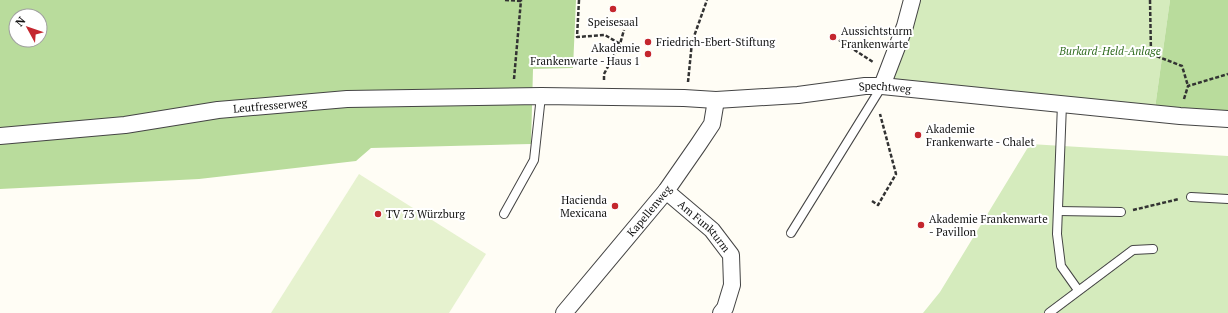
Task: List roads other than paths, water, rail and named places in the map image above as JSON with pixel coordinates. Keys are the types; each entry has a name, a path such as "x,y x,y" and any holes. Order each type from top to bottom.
{"street":[{"path":"882,84 905,26 912,0"},
{"name":"Spechtweg","path":"542,96 684,98 716,100 798,95 882,84 1180,116 1228,119"},
{"name":"Leutfresserweg","path":"0,136 125,125 218,110 347,99 542,96"},
{"name":"Kapellenweg","path":"564,313 666,191 712,124 716,100"},
{"name":"Am Funkturm","path":"666,191 712,230 731,255 732,285 725,308 721,313"}],"lane":[{"path":"792,233 882,84"},
{"path":"504,214 534,160 542,96"},
{"path":"1062,104 1057,234 1061,266 1078,290"},
{"path":"1191,197 1228,199"},
{"path":"1058,211 1121,212"},
{"path":"1049,313 1133,250 1153,248"}],"place":[{"name":"Speisesaal","path":"613,9"},
{"name":"Aussichtsturm Frankenwarte","path":"833,37"},
{"name":"Friedrich-Ebert-Stiftung","path":"648,42"},
{"name":"Akademie Frankenwarte - Haus 1","path":"648,54"},
{"name":"Akademie Frankenwarte - Chalet","path":"918,135"},
{"name":"Hacienda Mexicana","path":"615,206"},
{"name":"TV 73 Würzburg","path":"378,214"},
{"name":"Akademie Frankenwarte - Pavillon","path":"921,225"}],"park label":[{"name":"Burkard-Held-Anlage","path":"1110,51"}]}
